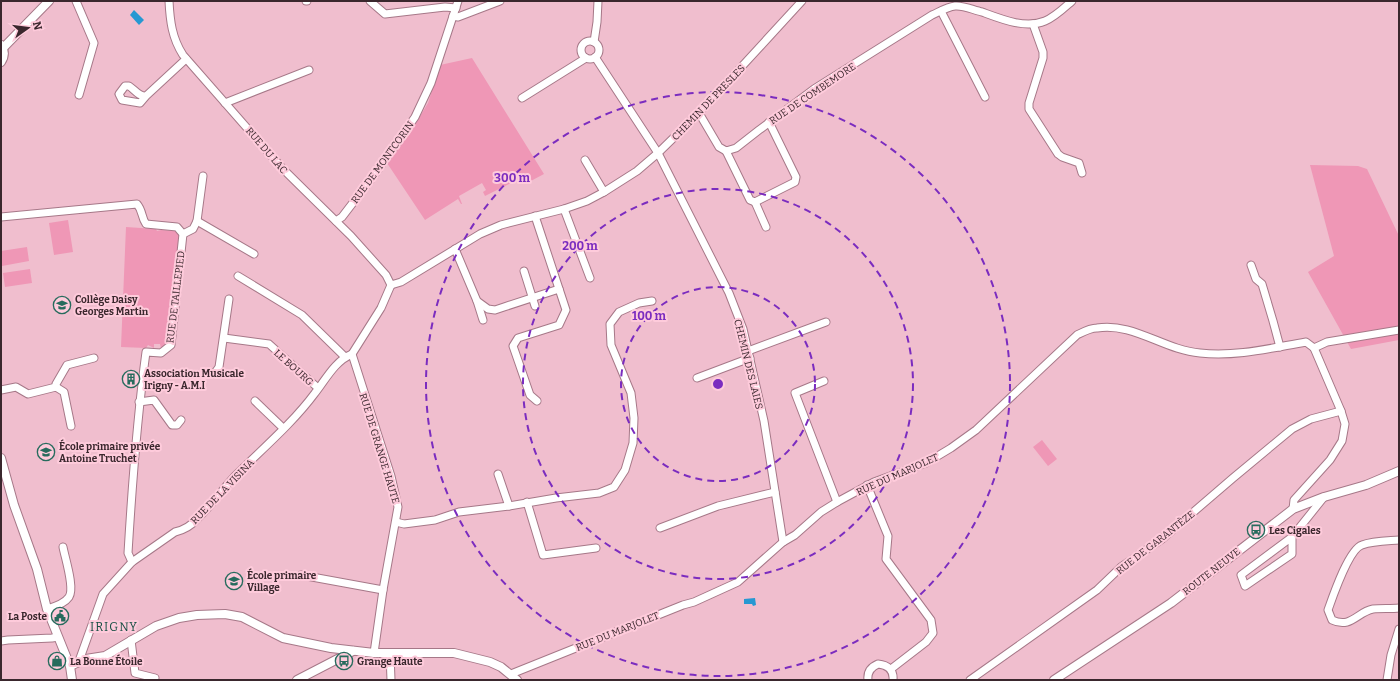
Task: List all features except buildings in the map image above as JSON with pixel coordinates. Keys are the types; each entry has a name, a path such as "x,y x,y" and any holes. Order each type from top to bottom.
{"street":[{"path":"1,62 5,55 2,46 49,1"},
{"path":"76,1 94,43 79,95"},
{"name":"RUE DU LAC","path":"168,1 171,27 174,37 178,47 186,59 283,169 336,221 386,275 391,285"},
{"name":"RUE DE MONTCORIN","path":"336,221 342,217 372,178 415,117 431,83 457,5 385,14 370,1"},
{"path":"453,16 458,17 500,1"},
{"path":"594,42 598,22 598,1"},
{"name":"CHEMIN DE PRESLES","path":"391,285 401,282 480,234 501,225 564,209 587,200 604,192 637,171 658,153 698,113 802,1"},
{"name":"RUE DE COMBEMORE","path":"726,151 736,148 814,90 932,15 941,11 955,6 968,4 1017,23 1032,24 1045,21 1056,15 1072,1"},
{"path":"941,11 985,98"},
{"path":"1032,24 1044,58 1029,103 1029,109 1058,154 1079,163 1082,173"},
{"path":"522,98 586,58 591,59 595,57 599,49 594,42 585,42 582,46 582,54 586,58"},
{"name":"CHEMIN DES LAIES","path":"595,57 658,153 729,293 742,329 764,421 783,542"},
{"path":"146,96 186,59"},
{"path":"226,103 308,70"},
{"path":"698,113 719,147 726,151 750,200 755,202 766,226"},
{"path":"755,202 795,182 796,177 770,122"},
{"path":"585,160 604,192"},
{"path":"1,217 137,204 142,210 142,219 146,224 177,227 183,234 193,229 197,221 203,176"},
{"path":"564,209 590,278"},
{"path":"535,216 566,310 559,325 518,338 513,346 530,395 537,401"},
{"path":"197,221 254,254"},
{"name":"RUE DE TAILLEPIED","path":"132,562 128,553 136,434 146,352 161,353 171,345 183,234"},
{"path":"455,249 477,301 483,320"},
{"path":"1251,265 1256,279 1262,284 1274,321 1280,347"},
{"path":"524,271 535,306"},
{"path":"238,276 302,315 345,357"},
{"path":"352,354 381,308 391,285"},
{"path":"477,301 488,309 495,310 559,288"},
{"path":"214,374 219,367 229,299"},
{"path":"396,522 404,524 435,520 459,512 509,506 527,502 599,494 614,487 625,470 633,443 634,418 632,393 611,345 610,324 619,312 639,303 652,301"},
{"path":"697,378 826,322"},
{"name":"RUE DU MARJOLET","path":"511,674 683,605 694,602 734,584 783,542 795,535 821,512 837,502 867,485 926,463 952,448 976,430 1077,335 1096,328 1113,327 1131,331 1178,349 1200,353 1247,353 1306,342 1314,348"},
{"path":"1293,509 1294,500 1330,460 1342,441 1345,424 1341,411 1314,348 1327,342 1399,330"},
{"name":"LE BOURG","path":"224,338 269,344 318,388"},
{"name":"RUE DE LA VISINA","path":"79,661 103,594 132,562 198,518 233,478 283,428 316,392 345,357 352,354"},
{"name":"RUE DE GRANGE HAUTE","path":"352,354 398,506 383,590 374,653"},
{"path":"56,387 56,384 67,365 94,358"},
{"path":"824,381 795,393 837,502"},
{"path":"1,390 16,387 28,394 56,387 64,392 71,426"},
{"path":"140,402 154,400 172,425 176,425 182,420"},
{"path":"255,401 283,428"},
{"name":"RUE DE GARANTÈZE","path":"970,680 1097,590 1121,567 1162,539 1292,430 1311,419 1341,411"},
{"path":"1,458 3,472 37,570 47,609 70,666 72,680"},
{"name":"ROUTE NEUVE","path":"1054,680 1171,603 1293,509 1366,485 1399,472"},
{"path":"498,474 509,506"},
{"path":"867,485 888,536 886,559 931,620 933,634 926,642 891,669"},
{"path":"660,528 718,506 775,492"},
{"path":"1292,537 1292,554 1245,586 1241,575 1292,537 1324,498"},
{"path":"527,502 543,555 596,548"},
{"path":"1399,540 1361,545 1356,549 1348,562 1328,610 1332,620 1339,623 1347,623 1372,609 1399,608"},
{"path":"47,609 55,607 68,599 70,595 70,575 63,547"},
{"path":"301,575 383,590"},
{"path":"70,666 86,659 105,656 156,626 179,618 198,615 225,614 242,617 283,638 353,652 390,654 454,653 490,662 501,667 517,680"},
{"path":"1387,680 1390,656 1399,629"},
{"path":"1,642 58,637"},
{"path":"131,640 135,673 144,674 155,678"},
{"path":"329,664 331,648"},
{"path":"297,680 353,652"},
{"path":"390,654 391,680"},
{"path":"868,680 868,673 874,666 883,664 891,669 893,673 893,680"}],"shaded area":[{"path":"472,58 544,174 527,183 523,177 485,196 483,192 486,190 482,183 459,196 462,204 458,199 425,220 387,163 413,128 428,103 440,65"},
{"path":"1310,165 1358,166 1367,169 1399,236 1399,340 1351,349 1308,272 1334,256"},
{"path":"68,220 73,252 54,255 49,223"},
{"path":"126,227 156,229 157,231 176,231 180,235 168,344 165,348 161,348 160,344 154,344 154,348 148,345 146,348 121,347"},
{"path":"27,247 29,261 2,266 1,251"},
{"path":"30,269 32,283 5,287 3,273"},
{"path":"1042,440 1057,459 1048,466 1033,447"}],"water":[{"path":"134,10 144,20 139,25 130,15"},
{"path":"755,598 756,605 753,606 752,604 744,604 744,599"}],"place":[{"name":"Collège Daisy Georges Martin","path":"62,305"},
{"name":"Association Musicale Irigny - A.M.I","path":"131,379"},
{"name":"École primaire privée Antoine Truchet","path":"46,452"},
{"name":"Les Cigales","path":"1256,530"},
{"name":"École primaire Village","path":"234,581"},
{"name":"La Poste","path":"60,616"},
{"name":"La Bonne Étoile","path":"57,661"},
{"name":"Grange Haute","path":"344,661"}],"district":[{"name":"IRIGNY","path":"114,627"}]}
